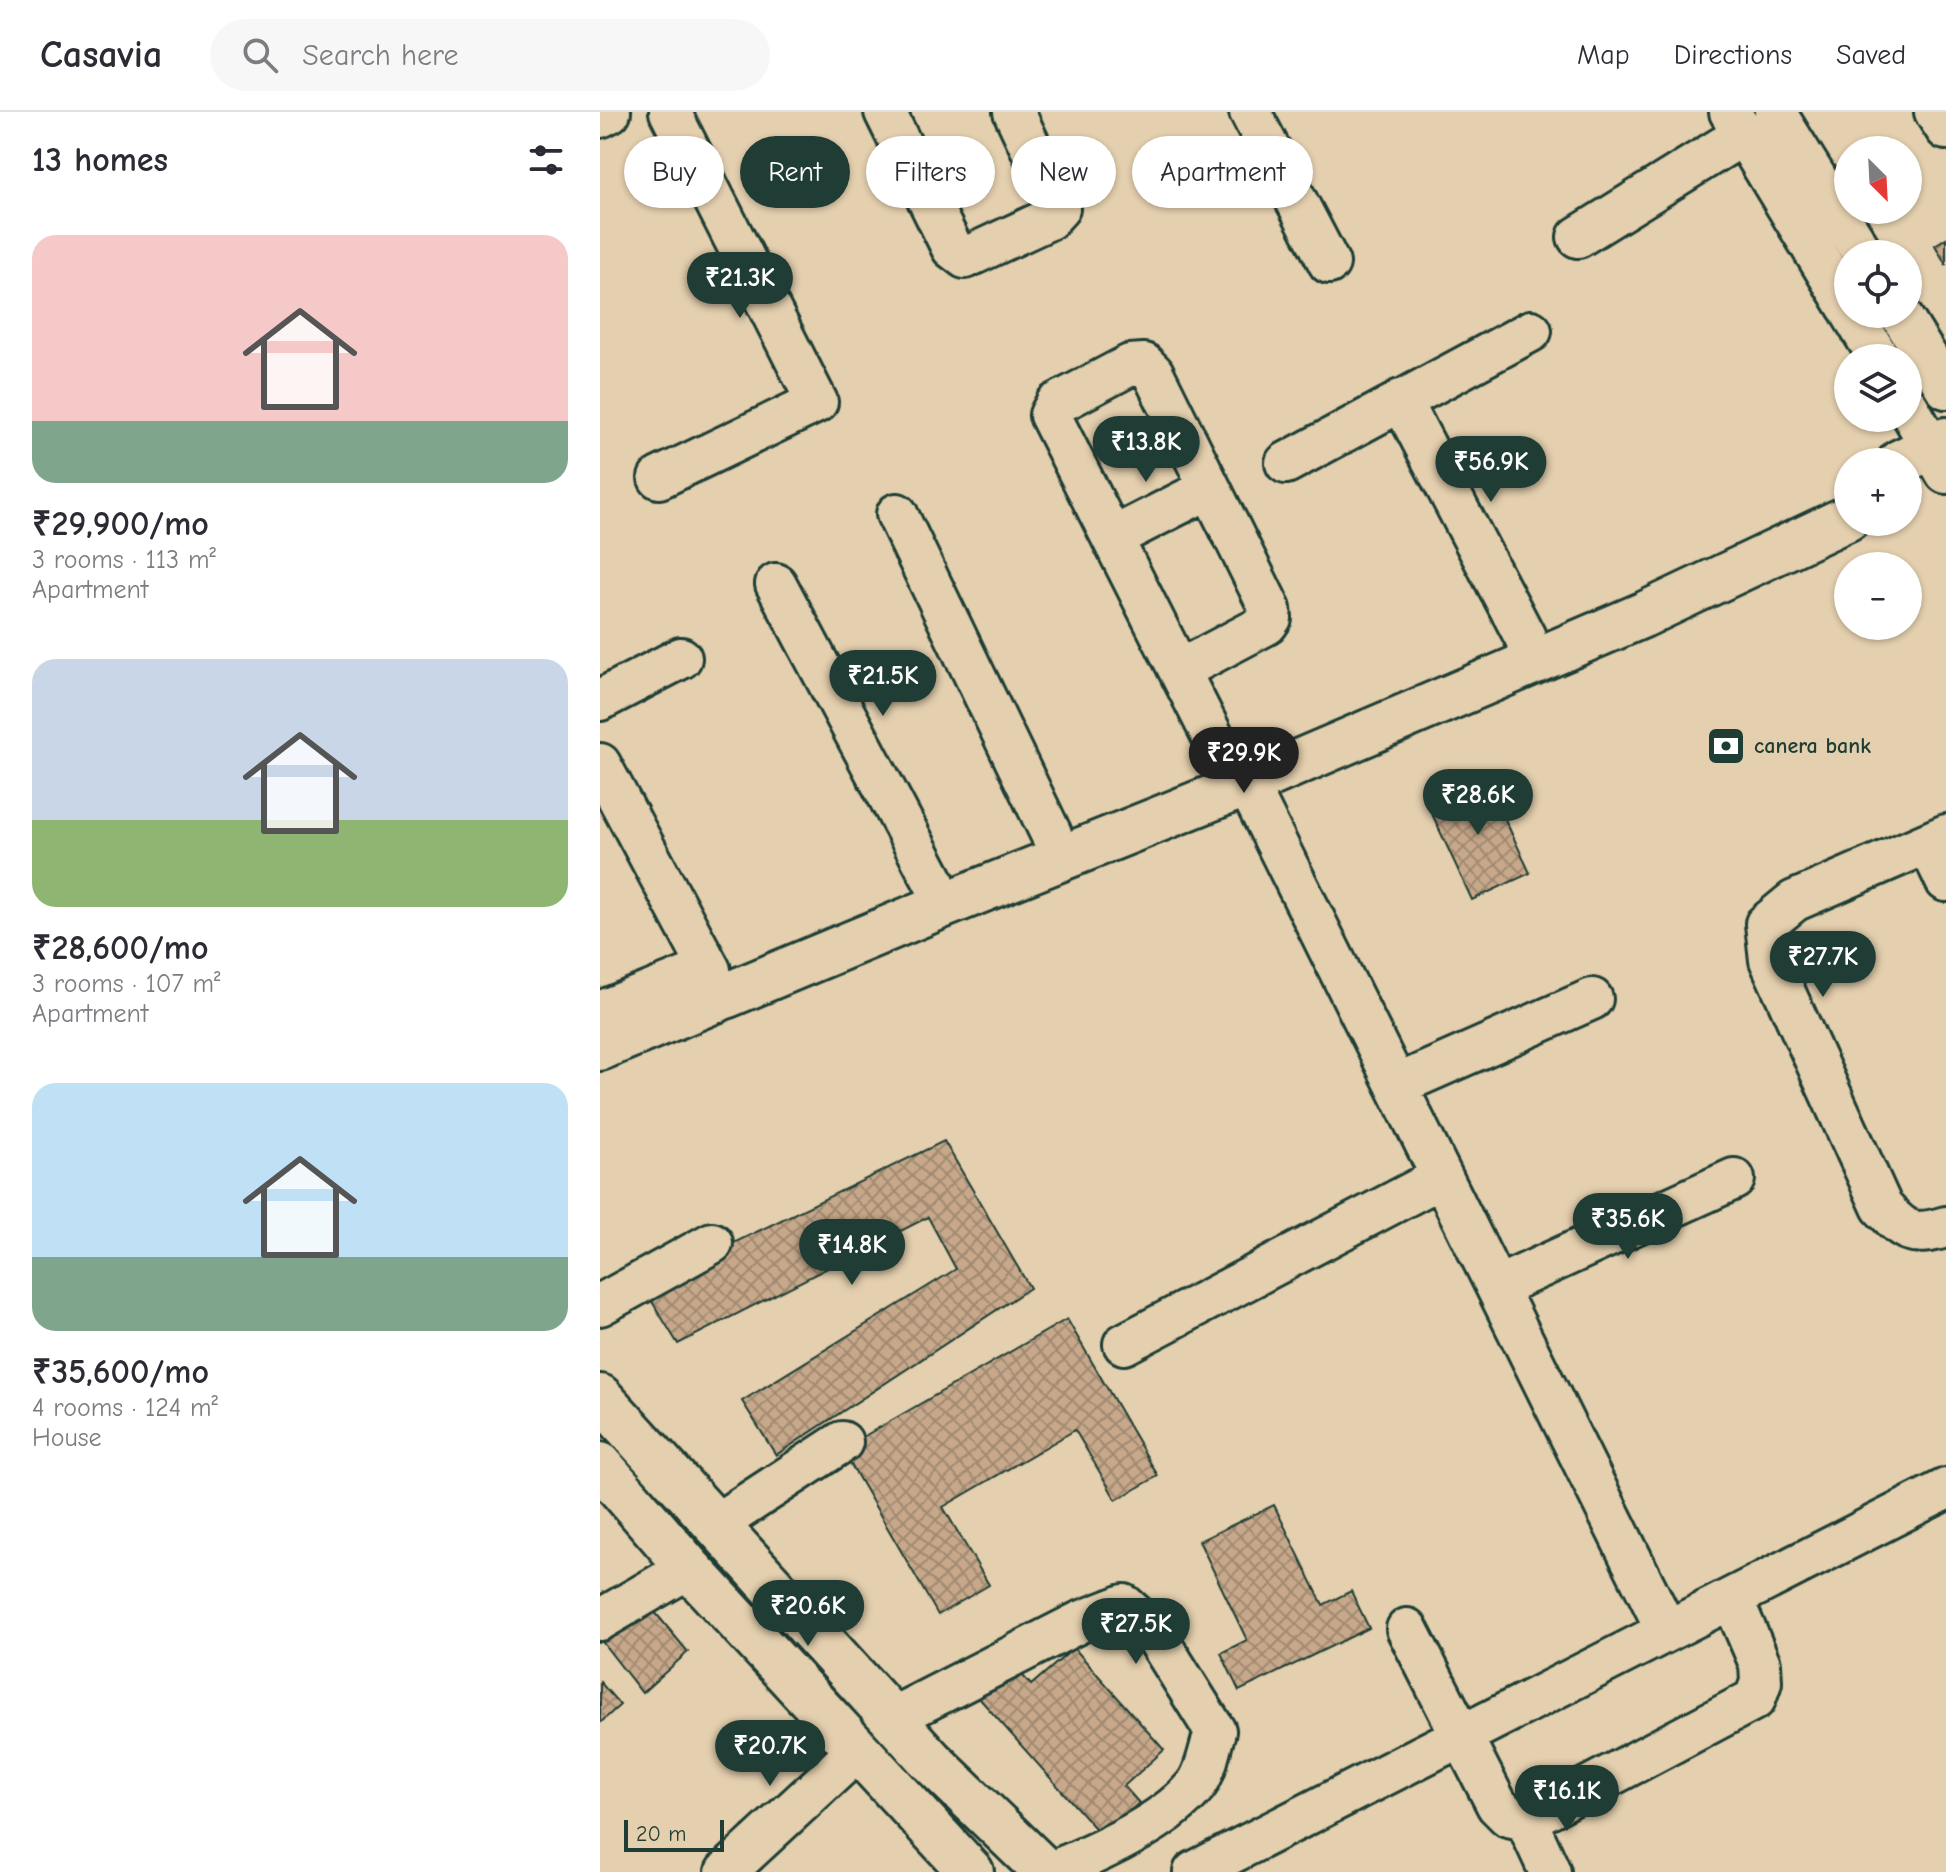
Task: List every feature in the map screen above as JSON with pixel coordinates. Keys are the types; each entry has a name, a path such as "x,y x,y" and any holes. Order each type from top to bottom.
{"main road":[{"path":"1922,476 1936,461"},
{"path":"600,1048 944,905 1237,775 1834,494"},
{"path":"600,1014 1051,834 1237,775 1643,615 1834,525"},
{"path":"600,1397 931,1761 1048,1872"},
{"path":"600,1465 689,1568 857,1751 952,1866"}],"street":[{"path":"600,117 610,112"},
{"path":"659,478 817,402 670,112"},
{"path":"885,112 952,248 965,258 1049,219 1059,208 1014,112"},
{"path":"1250,112 1329,263"},
{"path":"1935,112 1946,129"},
{"path":"1578,237 1770,120"},
{"path":"1770,120 1853,240"},
{"path":"1770,120 1834,273"},
{"path":"1909,328 1946,388"},
{"path":"1286,463 1531,331"},
{"path":"1180,670 1267,624 1271,618 1270,609 1153,373 1144,364 1130,365 1056,404 1050,415 1180,670 1397,1085 1667,1631"},
{"path":"1401,400 1525,637"},
{"path":"1921,432 1936,461"},
{"path":"1112,538 1210,488"},
{"path":"897,514 1051,834"},
{"path":"776,584 934,882"},
{"path":"600,700 681,658"},
{"path":"600,764 710,970"},
{"path":"1946,881 1937,839 1794,901 1766,924 1770,960 1882,1207 1900,1227 1925,1233 1946,1227"},
{"path":"1397,1085 1592,999"},
{"path":"1124,1344 1442,1177"},
{"path":"1497,1287 1734,1179"},
{"path":"600,1305 712,1243"},
{"path":"715,1525 842,1442"},
{"path":"1194,1872 1946,1489"},
{"path":"600,1620 689,1568"},
{"path":"1407,1629 1497,1805 1508,1816 1526,1820 1755,1699 1761,1682 1760,1664 1732,1598"},
{"path":"892,1718 1080,1622 1124,1605 1152,1630 1215,1731 1199,1782 1177,1804 1108,1849 1048,1872"},
{"path":"726,1872 857,1751"},
{"path":"1526,1820 1550,1872"}],"building":[{"path":"1946,238 1946,265 1935,245"},
{"path":"1484,774 1530,873 1472,900 1426,801"},
{"path":"944,1141 1030,1288 776,1455 742,1401 956,1269 928,1217 678,1344 643,1287"},
{"path":"1067,1319 1158,1476 1116,1500 1075,1430 943,1507 989,1585 938,1615 842,1449"},
{"path":"1274,1505 1323,1605 1351,1591 1369,1628 1239,1691 1221,1653 1247,1640 1199,1541"},
{"path":"654,1611 688,1652 642,1693 600,1639"},
{"path":"1074,1648 1164,1750 1124,1786 1139,1803 1102,1836 979,1698 1015,1667 1031,1685"},
{"path":"600,1682 620,1705 600,1723"}],"place":[{"name":"canera bank","path":"1726,746"}]}
